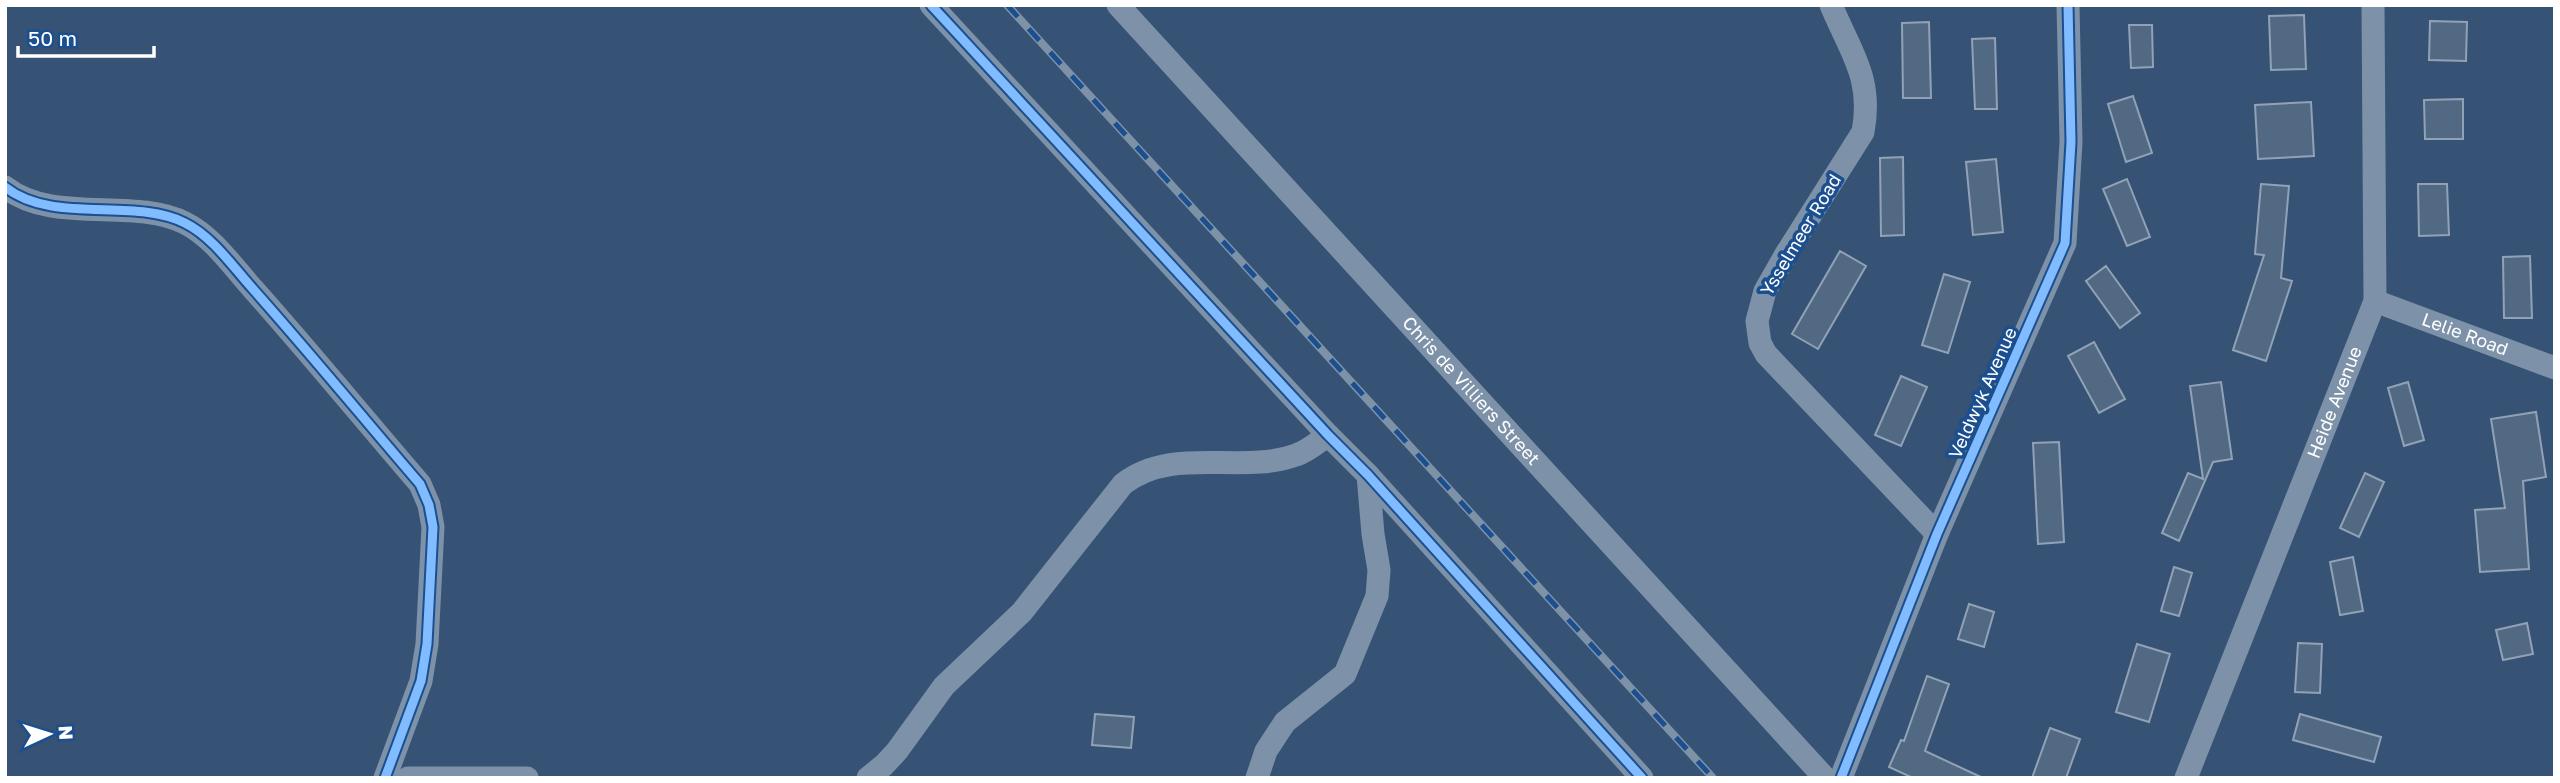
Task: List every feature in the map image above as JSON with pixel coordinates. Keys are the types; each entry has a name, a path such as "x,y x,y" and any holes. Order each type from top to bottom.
{"street":[{"path":"931,5 1368,475 1642,778"},
{"name":"Chris de Villiers Street","path":"1118,5 1825,778"},
{"name":"Ysselmeer Road","path":"1831,5 1861,73 1866,93 1863,132 1765,291 1759,307 1757,333 1766,354 1937,534"},
{"name":"Veldwyk Avenue","path":"1841,778 1937,534 2065,243 2071,142 2068,5"},
{"name":"Heide Avenue","path":"2186,778 2375,301 2373,5"},
{"path":"5,187 20,197 39,203 165,215 200,231 419,484 429,505 433,527 426,644 421,681 385,778"},
{"name":"Lelie Road","path":"2375,301 2555,368"},
{"path":"868,778 897,751 944,686 1022,612 1123,484 1132,477 1145,470 1179,464 1284,458 1310,448 1328,435"},
{"path":"1257,778 1266,751 1285,722 1345,674 1377,596 1379,570 1368,475"},
{"path":"408,778 527,778"}],"building":[{"path":"2304,15 2306,69 2271,70 2269,16"},
{"path":"2430,21 2467,22 2466,61 2429,60"},
{"path":"1929,22 1931,98 1903,98 1902,23"},
{"path":"2129,25 2152,25 2153,67 2131,68"},
{"path":"1995,38 1997,109 1975,109 1972,39"},
{"path":"2133,96 2152,153 2126,162 2108,104"},
{"path":"2463,99 2463,139 2425,139 2424,100"},
{"path":"2311,102 2314,156 2258,159 2255,105"},
{"path":"1903,157 1904,235 1881,236 1880,158"},
{"path":"1996,159 2003,232 1973,235 1966,162"},
{"path":"2127,179 2150,237 2127,246 2103,189"},
{"path":"2261,184 2289,186 2281,278 2292,281 2266,361 2233,350 2264,255 2255,254"},
{"path":"2418,184 2447,184 2449,235 2419,236"},
{"path":"1840,251 1866,266 1818,349 1792,334"},
{"path":"2530,256 2532,318 2504,318 2503,257"},
{"path":"2106,266 2140,313 2120,328 2086,281"},
{"path":"1944,274 1970,282 1948,353 1922,345"},
{"path":"2094,342 2125,399 2099,413 2068,356"},
{"path":"1901,376 1927,387 1901,446 1875,435"},
{"path":"2221,382 2232,459 2213,462 2179,541 2162,533 2188,473 2203,479 2190,386"},
{"path":"2408,382 2424,440 2404,446 2388,388"},
{"path":"2536,412 2546,477 2523,481 2529,569 2480,572 2475,510 2505,508 2491,419"},
{"path":"2059,442 2064,542 2038,544 2033,443"},
{"path":"2365,473 2384,482 2359,537 2340,528"},
{"path":"2353,557 2363,611 2340,615 2330,562"},
{"path":"2174,567 2192,573 2179,616 2161,611"},
{"path":"1969,604 1994,612 1984,647 1958,639"},
{"path":"2527,623 2533,654 2503,660 2496,630"},
{"path":"2298,643 2322,644 2320,693 2295,692"},
{"path":"2137,644 2170,654 2149,722 2116,712"},
{"path":"1927,676 1949,684 1925,751 1983,778 1913,778 1889,767 1901,740 1904,741"},
{"path":"1095,714 1134,717 1131,748 1092,745"},
{"path":"2300,714 2381,737 2374,762 2293,740"},
{"path":"2050,728 2080,739 2066,778 2032,778"}],"railway":[{"path":"1007,5 1713,778"}],"cycle path":[{"path":"931,5 1368,475 1642,778"},
{"path":"1841,778 1937,534 2065,243 2071,142 2068,5"},
{"path":"5,187 24,198 46,205 165,216 185,223 205,236 420,484 429,505 433,527 427,644 421,681 385,778"}]}
